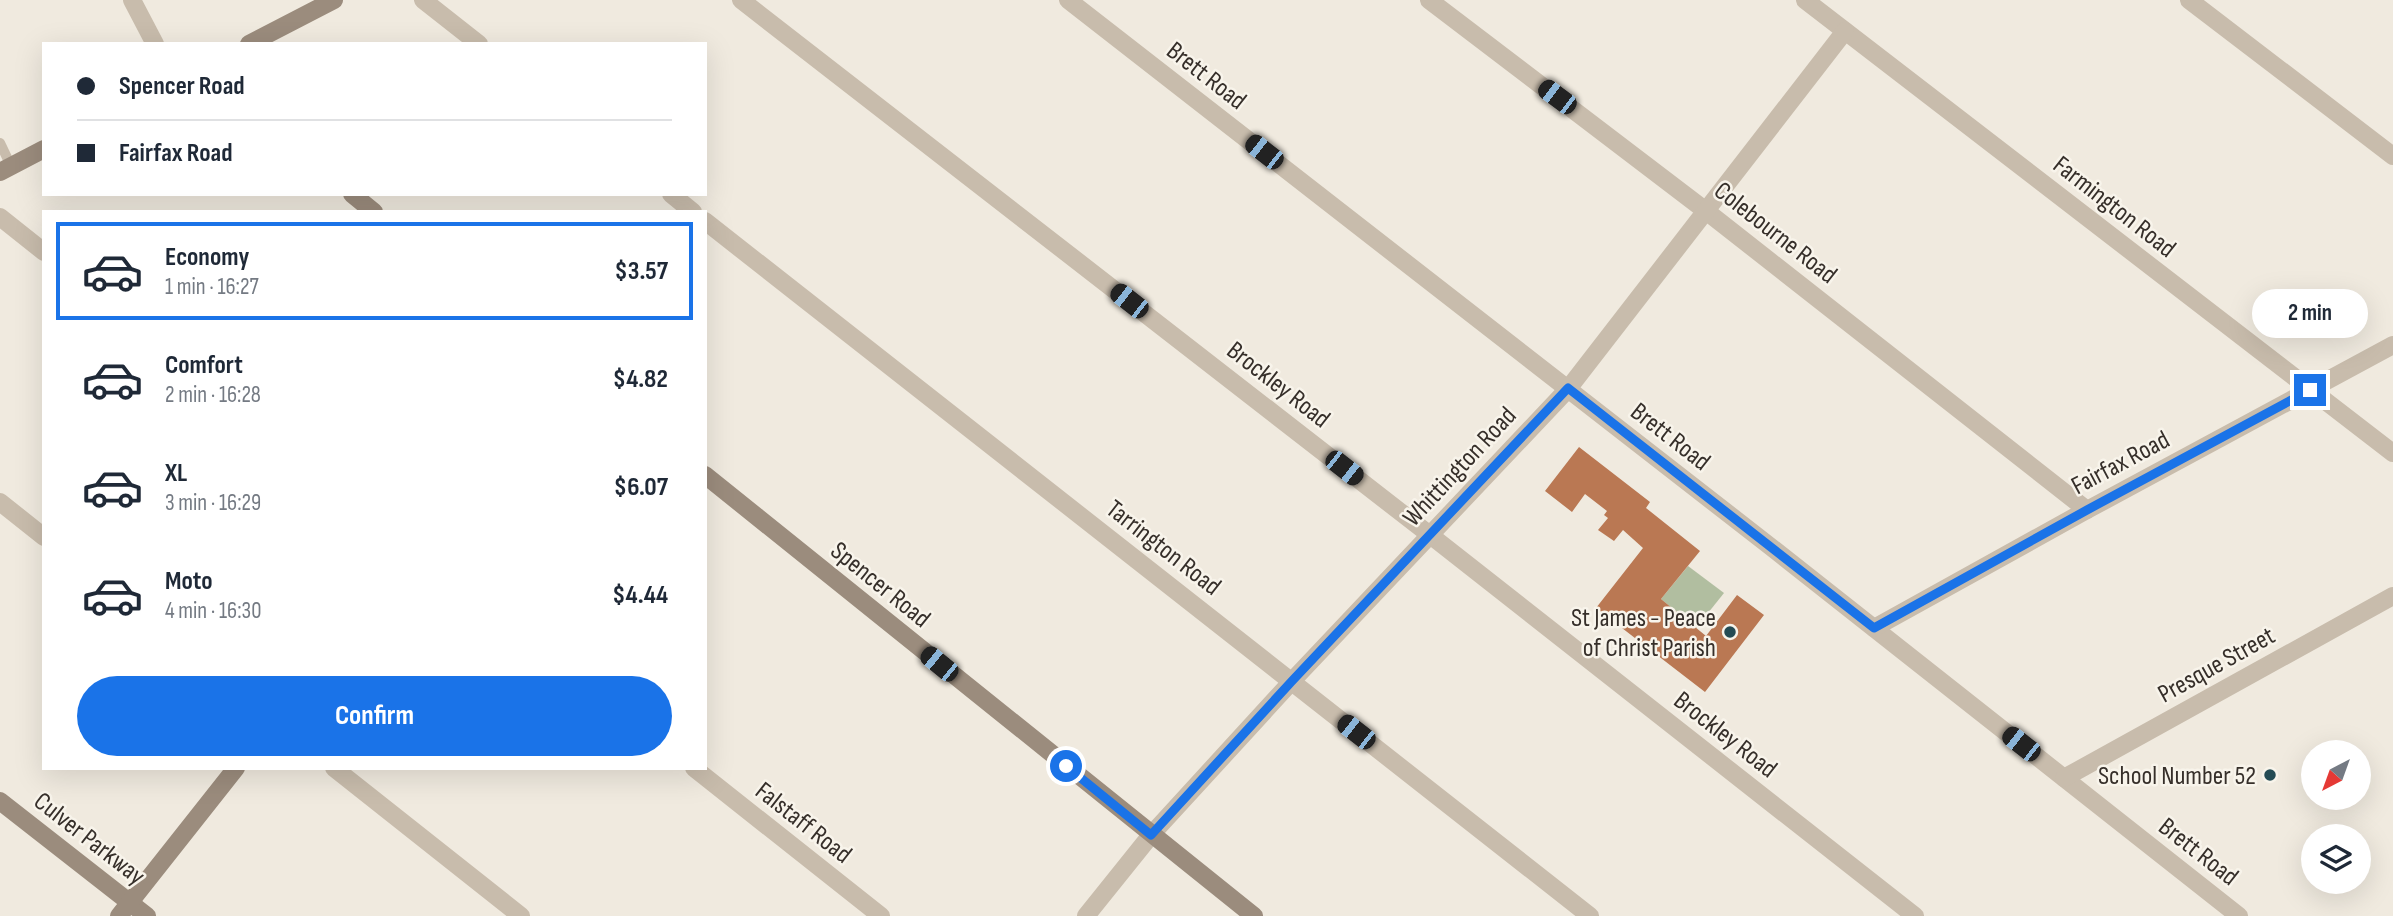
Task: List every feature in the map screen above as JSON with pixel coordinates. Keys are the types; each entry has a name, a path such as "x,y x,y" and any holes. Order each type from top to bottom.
{"street":[{"path":"132,0 154,42"},
{"path":"253,42 334,0"},
{"path":"423,0 476,42"},
{"name":"Brockley Road","path":"741,0 1915,916"},
{"name":"Brett Road","path":"1068,0 1568,388 2239,916"},
{"name":"Colebourne Road","path":"1429,0 1706,211 2087,510"},
{"name":"Farmington Road","path":"1805,0 2393,453"},
{"path":"2189,0 2393,156"},
{"name":"Whittington Road","path":"1086,916 1151,835 1568,388 1845,31"},
{"path":"6,169 42,150"},
{"path":"354,196 372,210"},
{"path":"673,196 691,210"},
{"path":"0,217 42,250"},
{"name":"Tarrington Road","path":"707,223 1590,916"},
{"name":"Fairfax Road","path":"1874,628 2393,345"},
{"name":"Spencer Road","path":"707,477 1254,916"},
{"path":"0,502 42,535"},
{"name":"Presque Street","path":"2064,778 2393,596"},
{"path":"124,909 234,770"},
{"path":"337,770 521,916"},
{"name":"Falstaff Road","path":"697,770 881,916"},
{"name":"Culver Parkway","path":"0,801 124,909 147,916"}],"lane":[{"path":"0,143 6,169"}],"green space":[{"path":"1688,566 1724,593 1696,628 1661,599"}],"building":[{"path":"1579,447 1650,502 1646,508 1700,551 1661,599 1706,636 1737,595 1764,615 1705,692 1596,608 1643,548 1623,530 1614,541 1598,530 1608,518 1604,515 1607,511 1585,494 1572,512 1545,491"}],"place":[{"name":"St James - Peace of Christ Parish","path":"1730,632"},
{"name":"School Number 52","path":"2270,775"}],"route":[{"path":"1066,766 1151,835 1568,388 1874,628 2310,390"}]}
